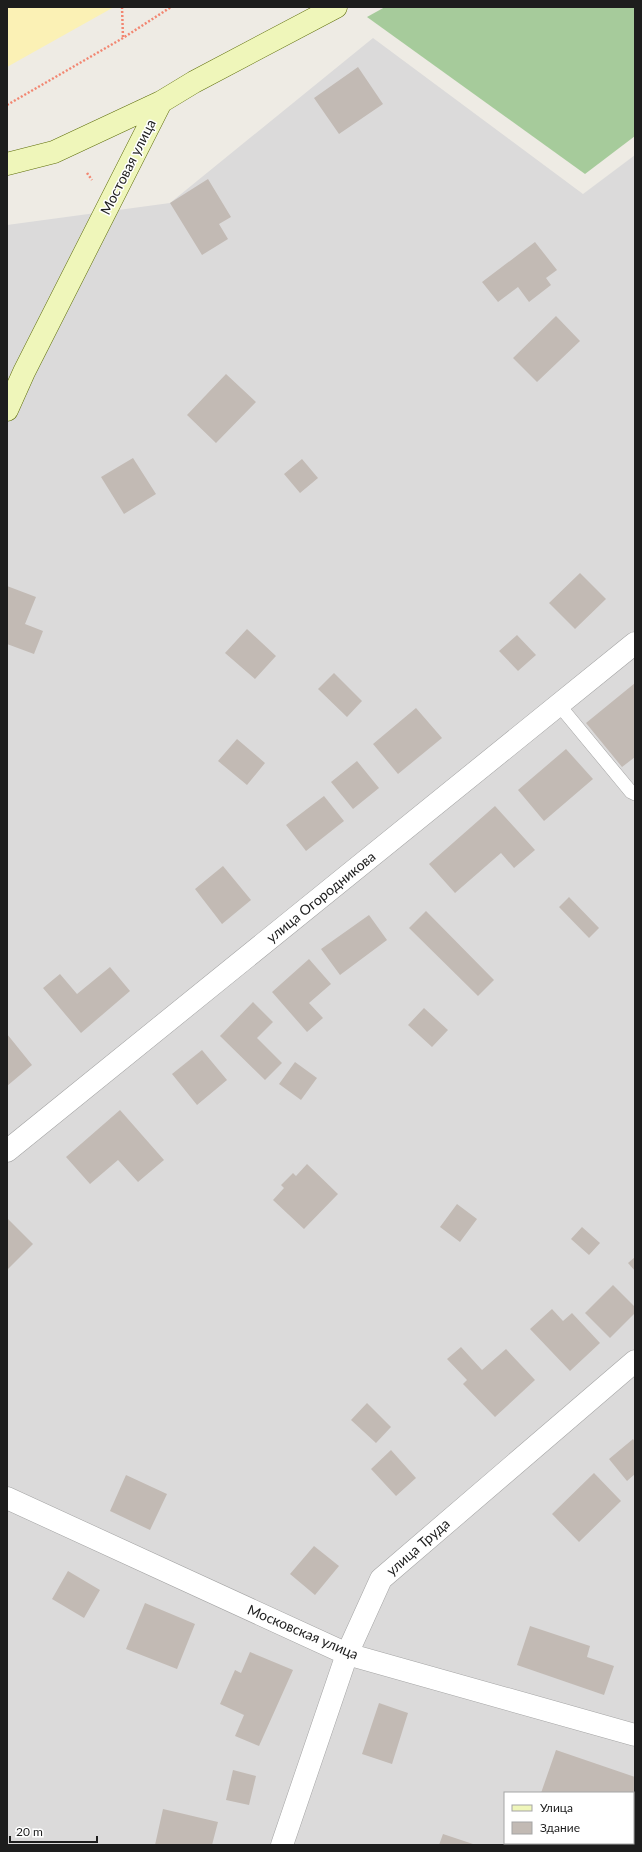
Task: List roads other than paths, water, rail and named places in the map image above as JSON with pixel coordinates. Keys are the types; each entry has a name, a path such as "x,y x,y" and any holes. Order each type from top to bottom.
{"main road":[{"name":"Мостовая улица","path":"7,410 24,372 161,102 194,82 336,7"},
{"path":"7,164 54,152 161,102"}],"street":[{"name":"улица Огородникова","path":"7,1151 635,643"},
{"name":"улица Труда","path":"282,1845 347,1654 381,1578 635,1361"},
{"name":"Московская улица","path":"7,1498 347,1654 635,1735"}],"lane":[{"path":"559,705 631,792 635,794"}]}
